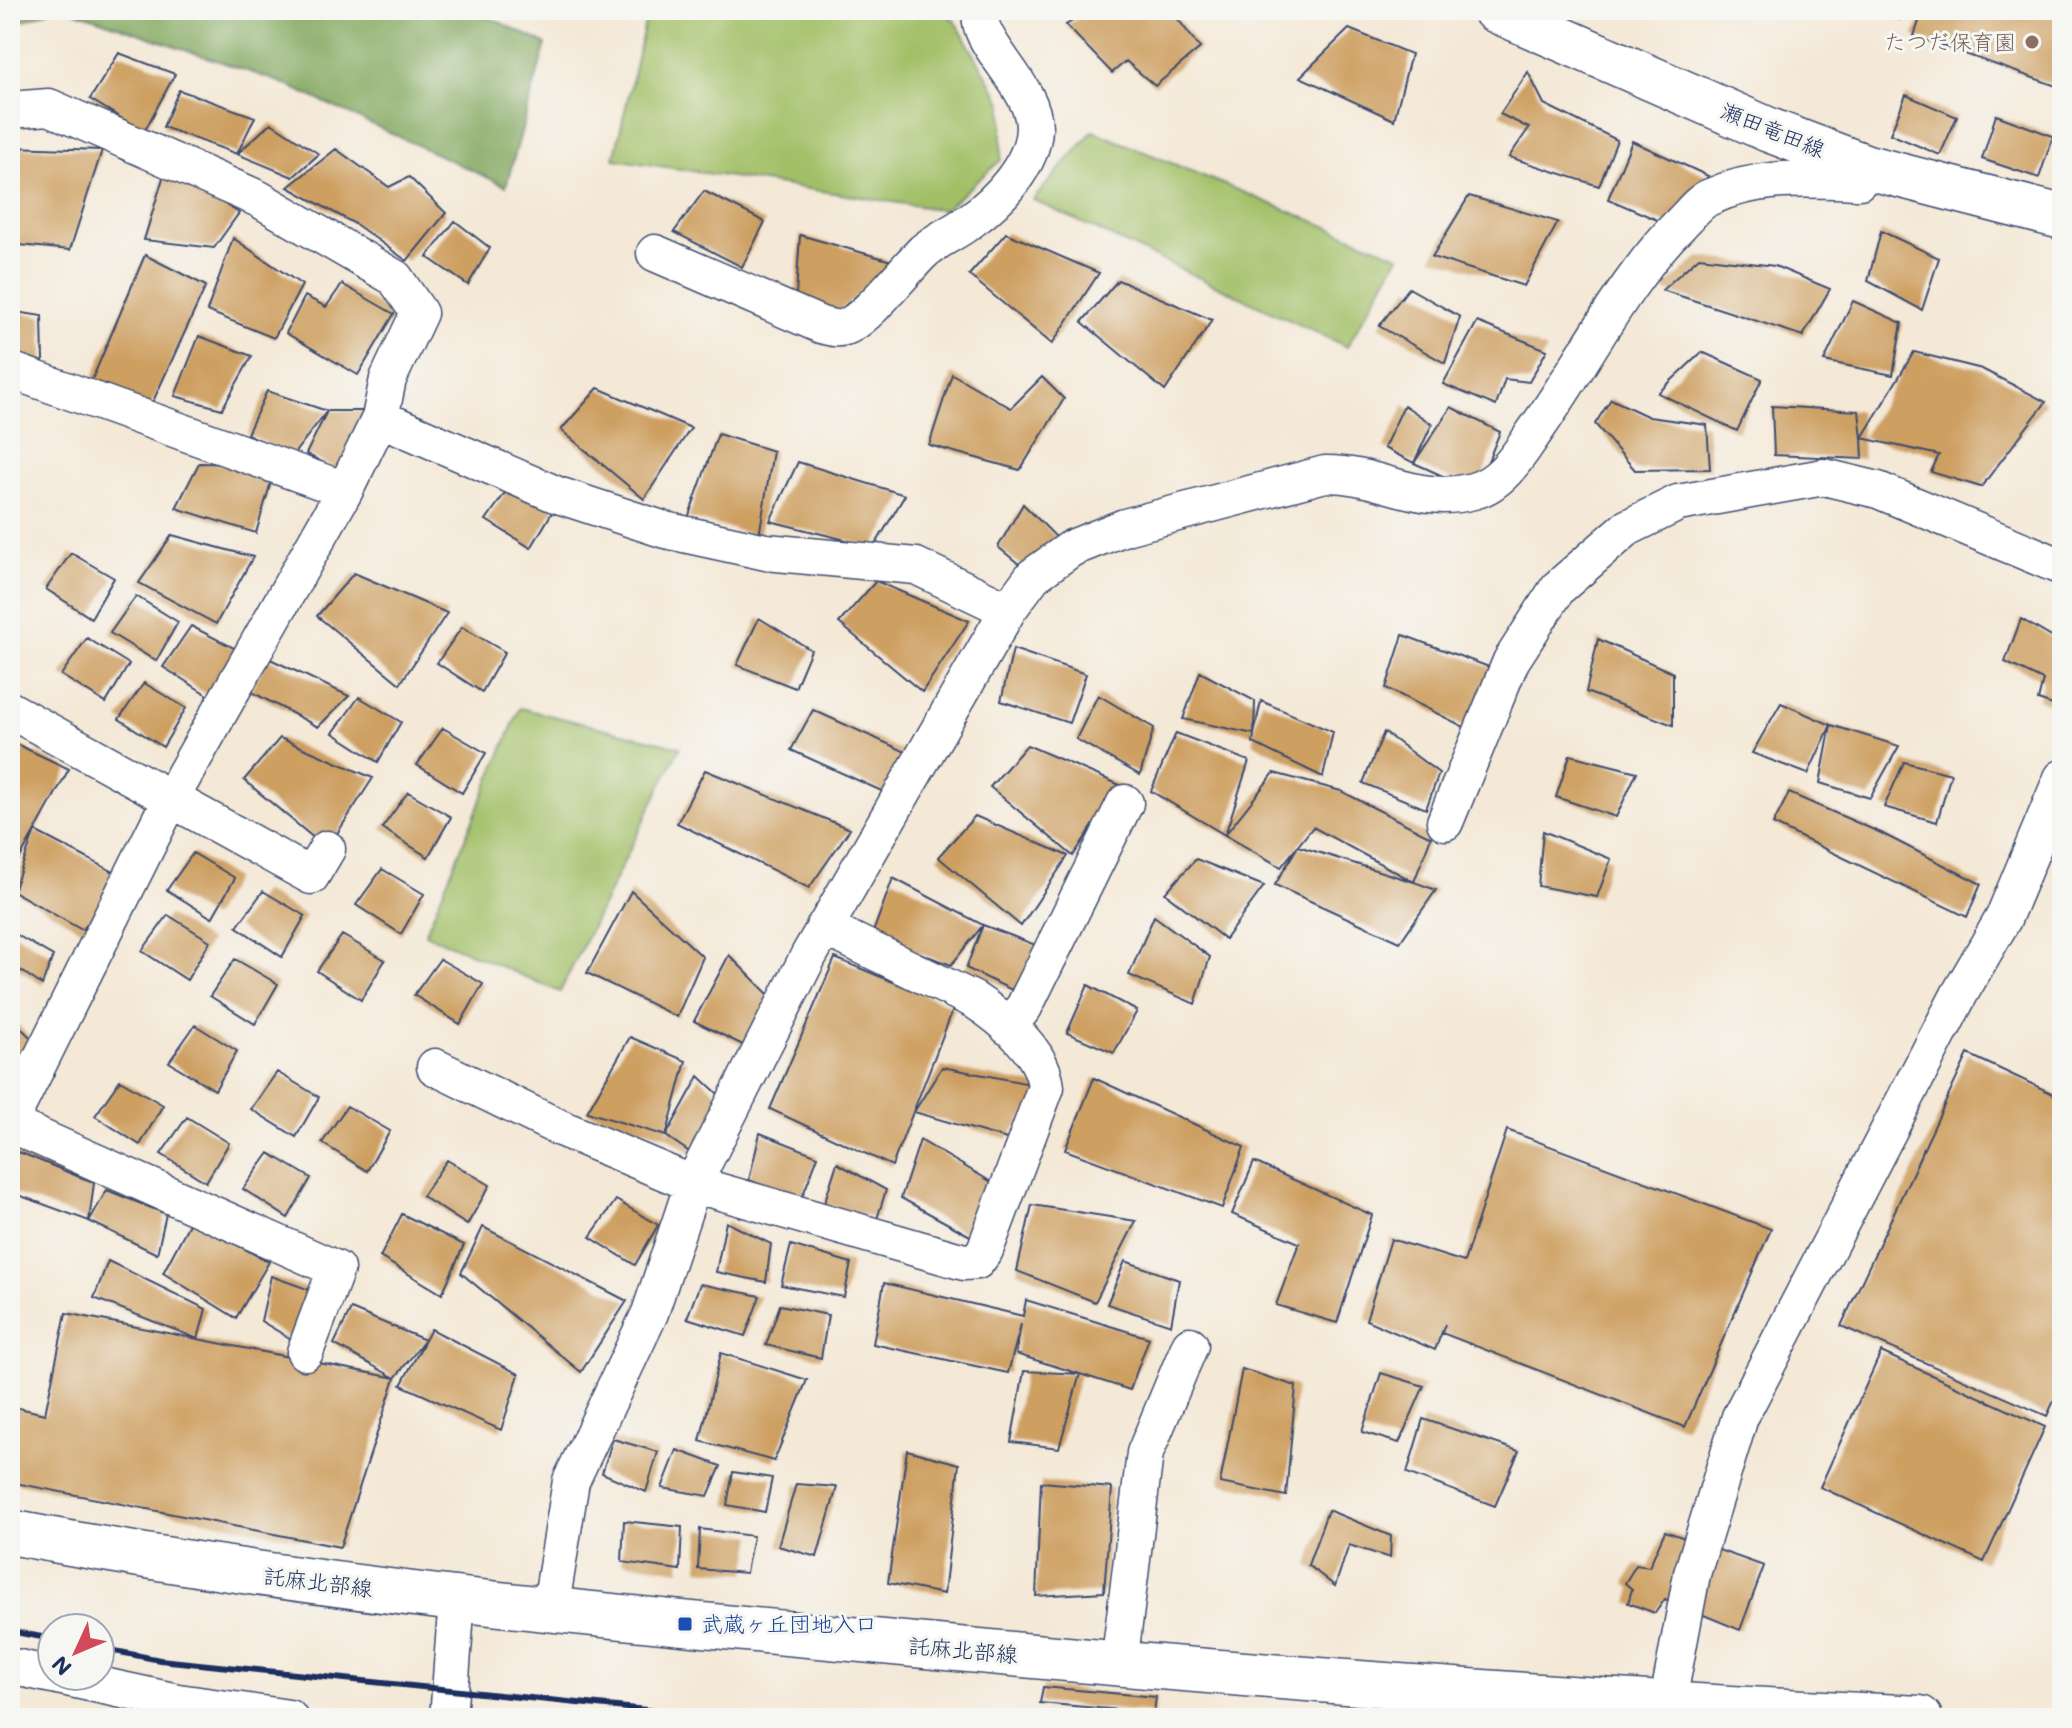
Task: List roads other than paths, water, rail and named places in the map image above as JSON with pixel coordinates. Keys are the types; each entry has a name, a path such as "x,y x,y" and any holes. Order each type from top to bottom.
{"main road":[{"name":"瀬田竜田線","path":"1495,10 1769,130 1867,167 2062,217"},
{"name":"託麻北部線","path":"10,1532 173,1563 550,1611 1119,1665 1667,1706 1920,1718"}],"street":[{"path":"655,253 821,325 836,329 855,322 927,249 972,220 1008,186 1029,153 1034,130 1032,110 1019,81 983,33 979,18 982,10"},
{"path":"10,110 49,107 134,141 259,199 395,278 419,313 388,379 380,418 345,490 170,800 10,1122 336,1269 305,1352"},
{"path":"550,1611 571,1481 650,1313 693,1184 824,927 1008,610 1033,576 1072,548 1125,527 1325,474 1349,474 1429,497 1476,491 1507,471 1556,403 1616,302 1668,236 1706,198 1742,185 1779,178 1859,181 1867,167"},
{"path":"10,370 345,490"},
{"path":"380,418 555,494 665,530 766,552 916,566 1008,610"},
{"path":"1445,822 1511,661 1558,588 1627,528 1678,503 1824,477 1878,490 2062,567"},
{"path":"10,710 311,876 327,849"},
{"path":"1667,1706 1692,1574 1740,1417 1959,995 2003,919 2062,778"},
{"path":"1008,1027 1024,1007 1125,803"},
{"path":"435,1067 558,1127 693,1184 964,1262 977,1261 985,1250 1046,1087 1045,1073 1030,1049 974,1000 824,927"},
{"path":"1119,1665 1145,1453 1190,1345"},
{"path":"448,1718 457,1599"},
{"path":"10,1666 36,1672"},
{"path":"111,1692 175,1710 289,1718"}],"railway":[{"path":"10,1631 36,1636"},
{"path":"116,1651 160,1660 675,1713 787,1718"}],"place":[{"name":"たつだ保育園","path":"2032,42"},
{"name":"武蔵ヶ丘団地入口","path":"685,1624"}]}
